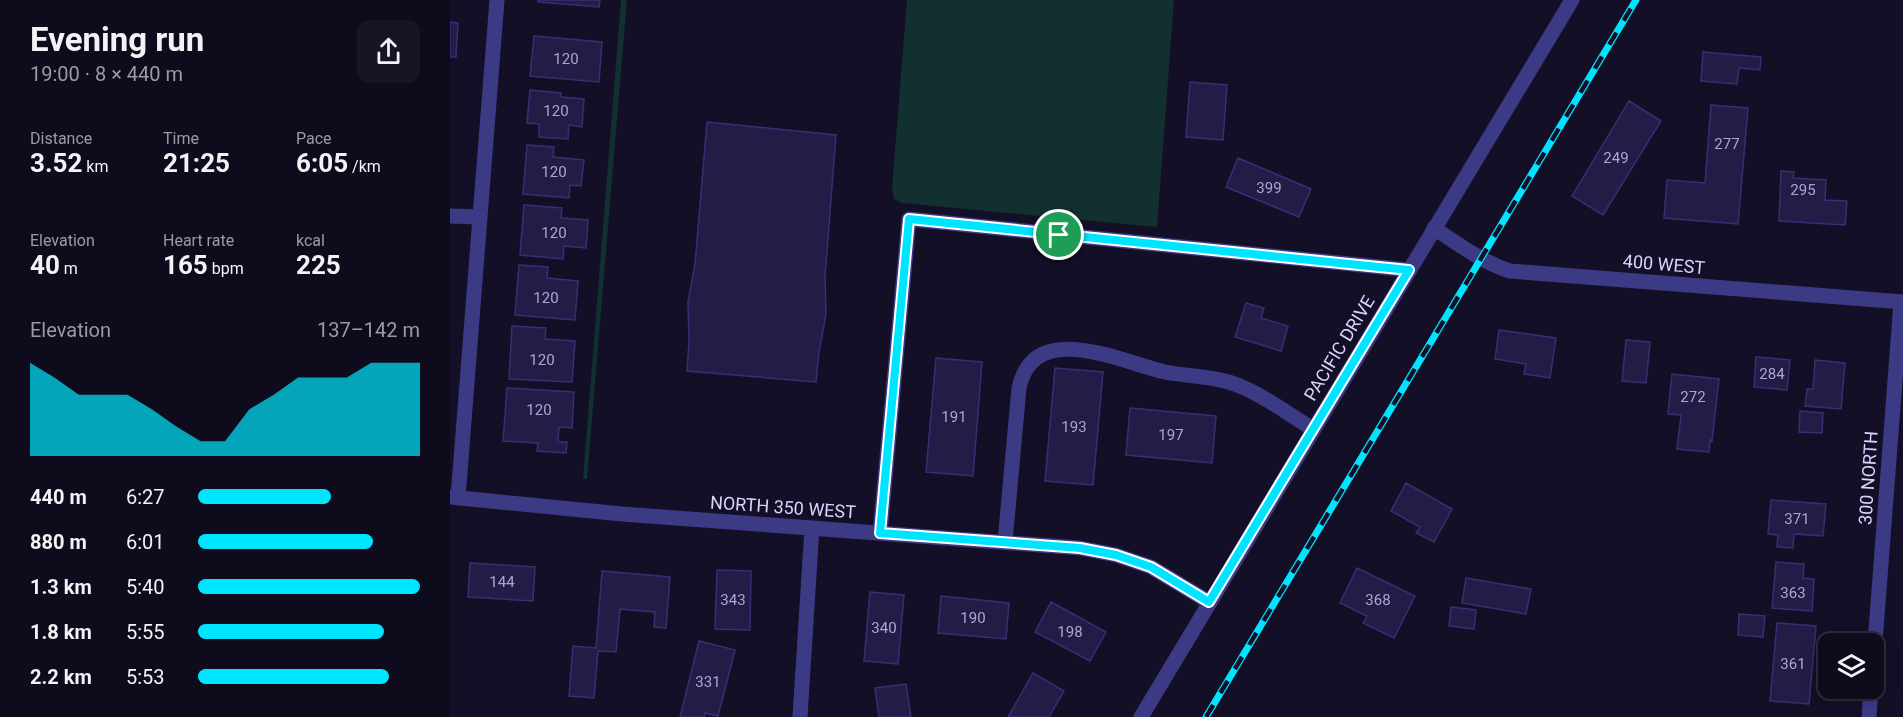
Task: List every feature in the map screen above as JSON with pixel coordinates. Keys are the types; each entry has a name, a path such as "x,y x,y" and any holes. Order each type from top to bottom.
{"street":[{"path":"454,497 497,0"},
{"name":"PACIFIC DRIVE","path":"1141,717 1572,0"},
{"path":"450,216 478,217"},
{"path":"880,533 909,219 1409,270"},
{"name":"400 WEST","path":"1434,228 1481,259 1510,271 1902,302"},
{"name":"300 NORTH","path":"1876,633 1902,302"},
{"path":"1005,542 1020,382 1022,375 1033,360 1050,350 1106,353 1164,372 1240,386 1314,429"},
{"name":"NORTH 350 WEST","path":"454,497 622,514 1080,548 1116,555 1151,567 1209,602"},
{"path":"800,717 812,528"},
{"path":"1869,717 1870,699"}],"green space":[{"path":"621,0 627,0 587,479 583,479"},
{"path":"907,0 1174,0 1157,227 902,203 894,199 892,188"}],"building":[{"path":"538,0 600,0 599,7 538,2"},
{"path":"450,22 458,23 456,57 450,57"},
{"path":"534,36 602,42 599,82 530,76"},
{"path":"1703,52 1761,57 1760,70 1739,68 1737,84 1701,81"},
{"path":"1190,82 1227,85 1223,140 1186,137"},
{"path":"530,90 561,93 561,97 584,99 582,127 569,125 568,139 539,137 539,124 527,123"},
{"path":"1629,101 1661,121 1603,215 1572,196"},
{"path":"1711,105 1748,108 1738,224 1664,218 1667,180 1705,183"},
{"path":"707,122 836,135 825,276 826,314 816,382 687,371 688,302 695,264"},
{"path":"527,145 554,147 553,157 584,160 581,186 570,185 569,198 523,194"},
{"path":"1238,158 1311,189 1299,217 1226,187"},
{"path":"1781,171 1794,172 1793,178 1826,180 1825,200 1847,201 1845,225 1779,221"},
{"path":"524,205 562,208 561,218 588,220 586,248 564,246 563,259 520,255"},
{"path":"519,265 548,267 547,278 578,281 575,320 515,315"},
{"path":"1246,303 1264,308 1261,318 1288,326 1281,351 1235,337"},
{"path":"512,326 546,328 545,339 575,341 572,382 509,379"},
{"path":"1499,330 1556,338 1550,378 1524,374 1526,364 1495,359"},
{"path":"1626,340 1650,342 1646,383 1622,381"},
{"path":"1756,357 1790,360 1787,390 1754,387"},
{"path":"936,358 982,362 973,476 926,472"},
{"path":"1815,360 1845,363 1841,409 1805,406 1807,389 1813,389"},
{"path":"1055,368 1103,372 1093,485 1045,481"},
{"path":"1672,374 1719,379 1709,452 1677,449 1681,415 1668,414"},
{"path":"507,388 574,392 572,428 559,427 558,442 567,442 566,453 537,451 538,443 503,441"},
{"path":"1130,408 1216,416 1212,463 1126,455"},
{"path":"1800,411 1823,413 1822,433 1799,432"},
{"path":"1406,483 1452,509 1434,542 1416,533 1420,527 1391,511"},
{"path":"1771,500 1826,504 1823,536 1794,534 1793,548 1777,547 1778,535 1768,534"},
{"path":"1776,562 1804,564 1803,578 1814,579 1812,611 1772,608"},
{"path":"470,563 535,567 533,601 468,597"},
{"path":"1357,568 1415,596 1394,638 1363,623 1367,616 1340,603"},
{"path":"717,570 751,571 750,630 715,629"},
{"path":"602,571 670,577 666,628 654,627 655,612 620,609 616,652 598,651 594,698 569,696 573,646 596,648"},
{"path":"1466,578 1531,589 1526,614 1462,603"},
{"path":"870,592 904,595 898,664 864,661"},
{"path":"941,596 1009,603 1006,639 938,633"},
{"path":"1051,602 1106,632 1090,661 1035,632"},
{"path":"1451,607 1476,610 1474,629 1449,626"},
{"path":"1739,614 1765,616 1763,637 1738,635"},
{"path":"1777,623 1816,626 1809,704 1770,701"},
{"path":"699,641 735,650 718,716 705,713 704,717 680,717"},
{"path":"1033,673 1064,691 1049,717 1008,717"},
{"path":"906,684 911,717 879,717 875,688"}],"railway":[{"path":"1206,717 1636,0"}],"route":[{"path":"909,219 1059,235 1409,270 1209,602 1151,567 1116,555 1080,548 880,533 909,219"}]}
